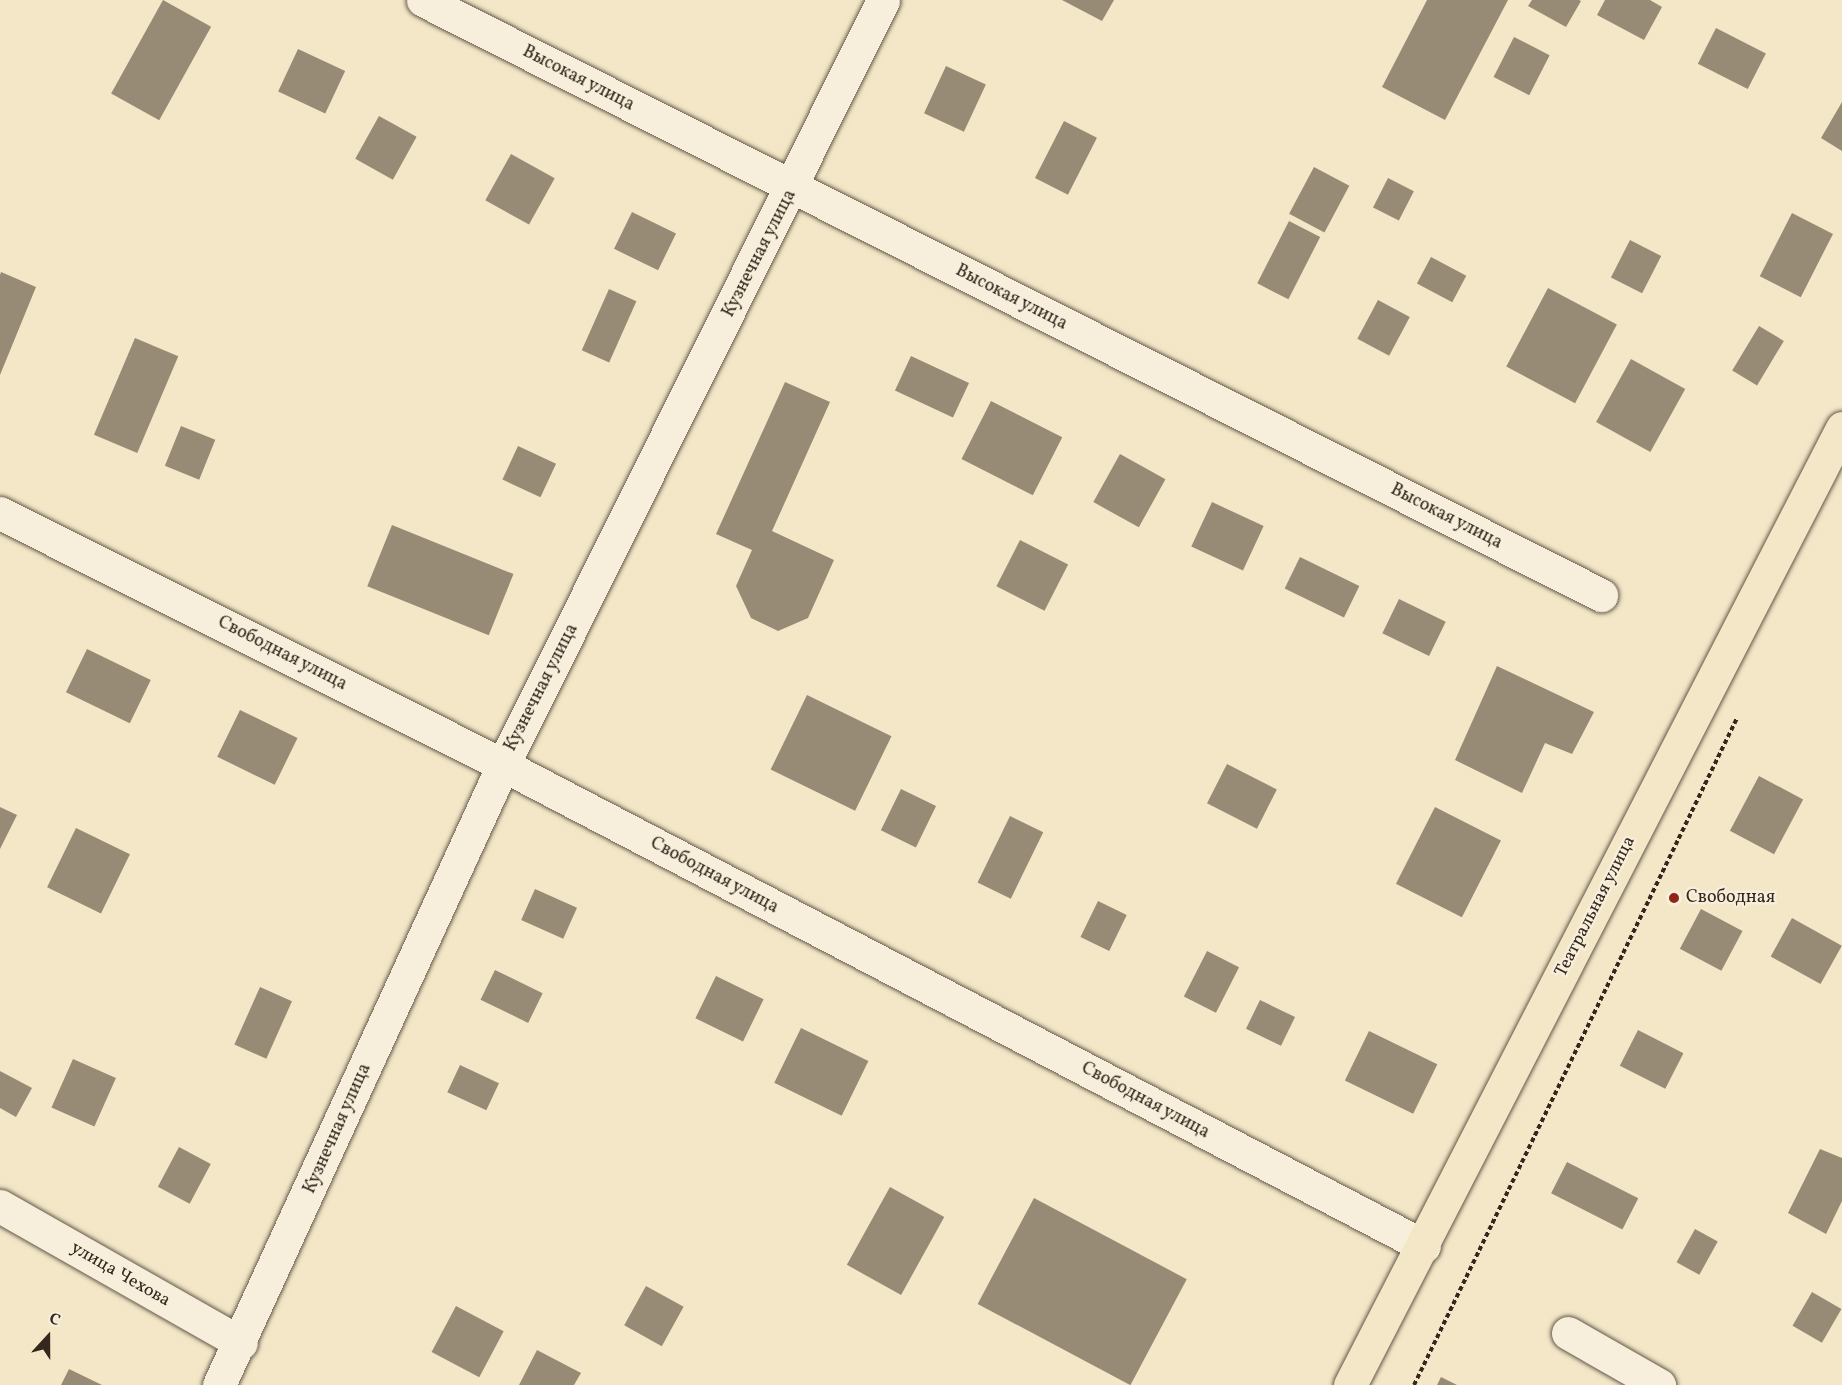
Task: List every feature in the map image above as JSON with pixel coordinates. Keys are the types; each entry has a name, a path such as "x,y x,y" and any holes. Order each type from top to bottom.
{"main road":[{"name":"Театральная улица","path":"1350,1385 1424,1246 1842,428"}],"street":[{"name":"Высокая улица","path":"423,0 1601,595"},
{"name":"Кузнечная улица","path":"219,1385 241,1343 503,765 793,188 883,0"},
{"name":"Свободная улица","path":"0,513 503,765 1424,1246"},
{"name":"улица Чехова","path":"0,1206 241,1343"},
{"path":"1568,1333 1659,1385"}],"path":[{"path":"1414,1385 1737,718"}],"building":[{"path":"163,0 211,27 159,120 111,94"},
{"path":"1062,0 1114,0 1102,21"},
{"path":"1427,0 1508,0 1445,120 1382,87"},
{"path":"1532,0 1581,1 1566,27 1528,6"},
{"path":"1605,0 1650,0 1662,7 1644,40 1597,15"},
{"path":"1716,28 1766,53 1748,89 1698,64"},
{"path":"1514,37 1550,55 1529,95 1494,77"},
{"path":"298,49 345,71 325,114 278,92"},
{"path":"946,66 986,85 964,132 924,113"},
{"path":"1842,102 1842,151 1821,138"},
{"path":"379,116 417,137 393,180 355,159"},
{"path":"1064,121 1097,138 1068,195 1035,178"},
{"path":"511,154 555,178 529,225 485,200"},
{"path":"1314,167 1349,186 1324,233 1289,214"},
{"path":"1388,178 1414,191 1399,221 1373,207"},
{"path":"632,212 676,233 658,270 614,249"},
{"path":"1792,213 1833,234 1801,297 1760,276"},
{"path":"1289,221 1320,237 1288,299 1257,283"},
{"path":"1630,240 1661,256 1642,293 1611,277"},
{"path":"1431,257 1466,276 1452,302 1417,283"},
{"path":"1,272 36,287 0,375 0,275"},
{"path":"1548,288 1617,325 1575,403 1506,367"},
{"path":"609,289 636,301 609,362 582,350"},
{"path":"1378,300 1410,317 1389,356 1357,339"},
{"path":"1759,326 1784,341 1757,386 1732,371"},
{"path":"135,338 178,356 137,453 94,435"},
{"path":"911,356 969,383 953,417 895,390"},
{"path":"1631,359 1685,389 1650,452 1596,422"},
{"path":"785,382 830,402 772,531 834,560 808,618 778,631 751,618 736,586 752,550 716,534"},
{"path":"991,401 1062,437 1033,495 961,459"},
{"path":"181,426 215,440 199,480 165,466"},
{"path":"518,446 556,464 540,497 502,480"},
{"path":"1120,454 1165,479 1139,527 1093,502"},
{"path":"1212,502 1264,526 1243,570 1191,546"},
{"path":"392,525 513,574 489,635 367,586"},
{"path":"1020,540 1068,565 1045,611 996,586"},
{"path":"1300,557 1359,586 1344,617 1285,588"},
{"path":"1399,599 1446,622 1429,656 1382,633"},
{"path":"87,649 151,680 130,723 66,692"},
{"path":"1497,666 1594,712 1572,754 1545,743 1522,793 1455,760"},
{"path":"807,695 891,736 855,811 771,770"},
{"path":"240,710 298,738 275,785 217,757"},
{"path":"1227,764 1277,789 1257,829 1207,803"},
{"path":"1759,776 1803,799 1774,854 1730,831"},
{"path":"901,789 936,806 916,847 881,830"},
{"path":"0,807 17,815 0,849"},
{"path":"1435,807 1501,841 1462,917 1396,884"},
{"path":"1010,816 1043,832 1011,899 978,883"},
{"path":"76,828 130,854 101,914 47,887"},
{"path":"535,889 577,908 563,939 521,920"},
{"path":"1098,901 1127,915 1109,951 1080,937"},
{"path":"1701,909 1742,931 1721,971 1680,949"},
{"path":"1792,918 1842,946 1821,984 1771,956"},
{"path":"1207,951 1239,967 1216,1013 1184,996"},
{"path":"495,970 543,993 528,1023 481,1000"},
{"path":"716,976 764,999 743,1041 695,1018"},
{"path":"260,987 292,1001 266,1059 234,1045"},
{"path":"1260,1000 1295,1017 1281,1046 1246,1029"},
{"path":"801,1028 868,1061 842,1116 774,1083"},
{"path":"1638,1030 1683,1053 1665,1089 1620,1066"},
{"path":"1369,1031 1437,1064 1413,1114 1345,1080"},
{"path":"73,1059 116,1078 94,1127 51,1107"},
{"path":"460,1065 499,1083 486,1110 447,1092"},
{"path":"0,1071 32,1088 16,1117 0,1108"},
{"path":"179,1147 211,1164 190,1204 158,1187"},
{"path":"1820,1149 1842,1158 1842,1201 1826,1234 1788,1213"},
{"path":"1567,1162 1638,1198 1622,1230 1551,1193"},
{"path":"890,1187 944,1217 901,1295 847,1265"},
{"path":"1034,1198 1187,1279 1131,1385 978,1304"},
{"path":"1695,1229 1718,1242 1699,1275 1677,1262"},
{"path":"646,1286 684,1307 662,1346 624,1325"},
{"path":"1812,1292 1841,1309 1822,1343 1792,1326"},
{"path":"456,1306 504,1331 479,1377 432,1352"},
{"path":"537,1350 581,1373 574,1385 519,1385"},
{"path":"69,1369 102,1385 61,1385"},
{"path":"1441,1377 1457,1385 1437,1385"}],"place":[{"name":"Свободная","path":"1674,898"}]}
